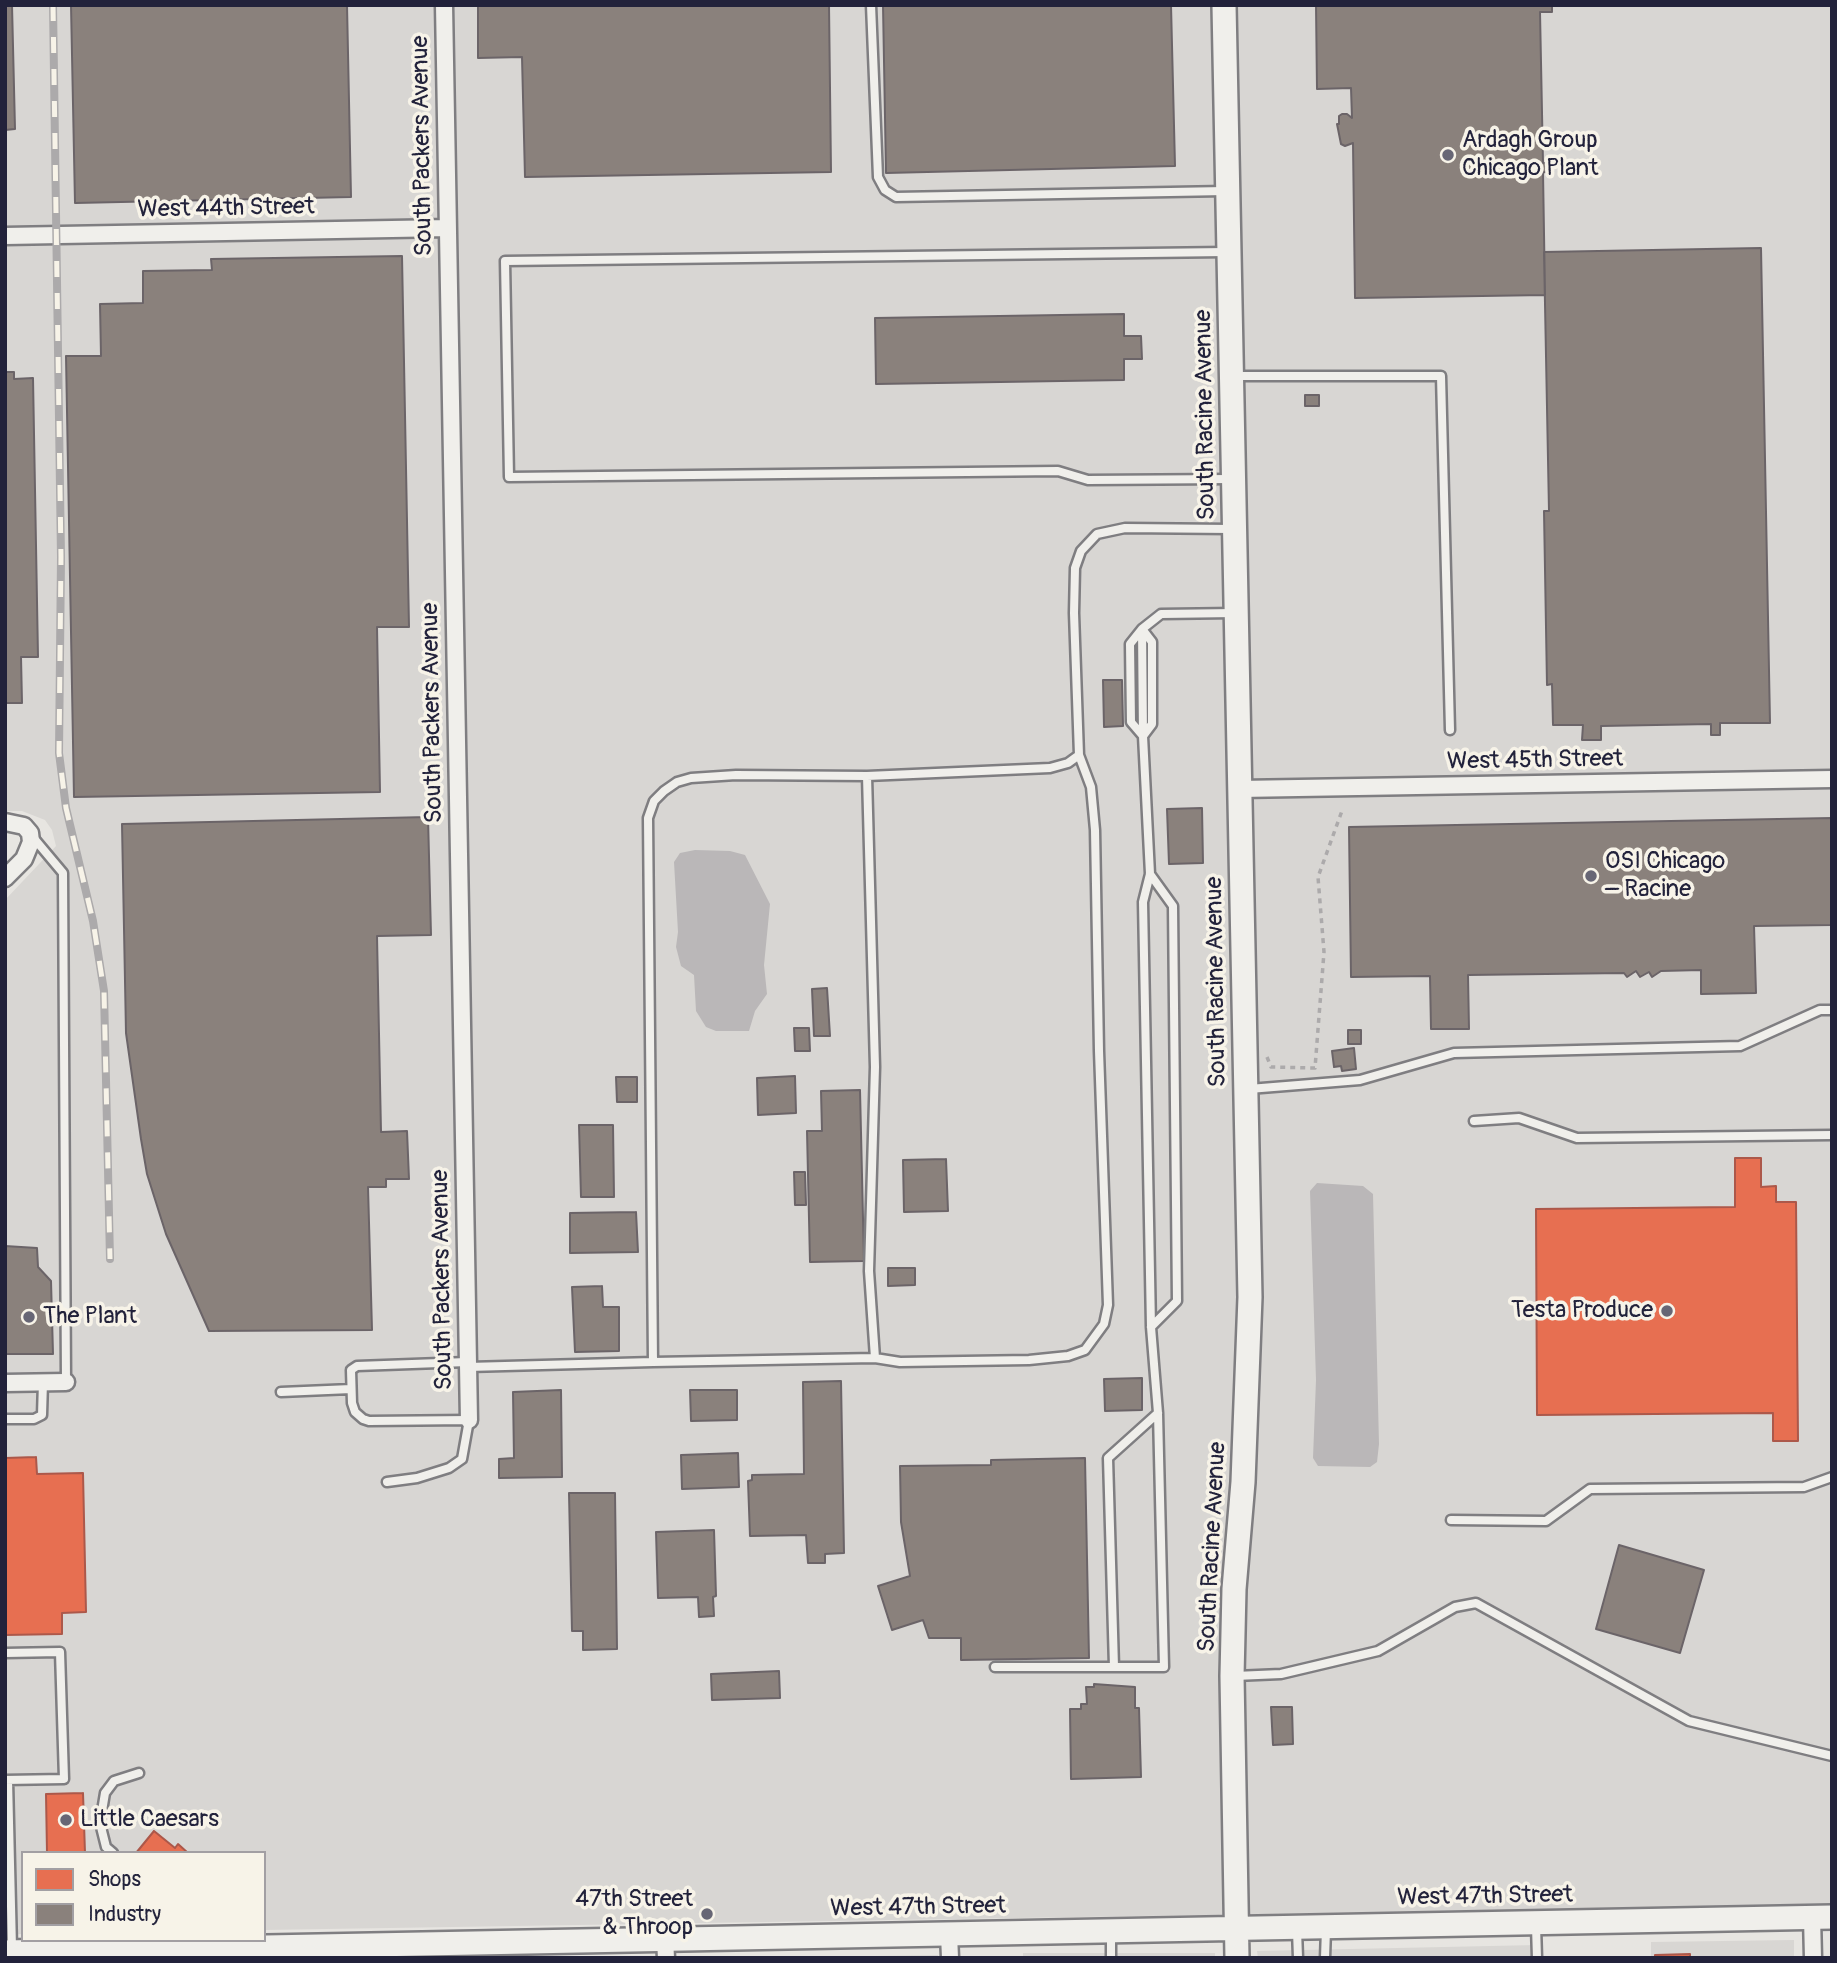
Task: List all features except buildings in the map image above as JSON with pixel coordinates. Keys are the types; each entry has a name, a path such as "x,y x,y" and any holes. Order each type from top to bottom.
{"street":[{"name":"South Packers Avenue","path":"443,5 469,1420"},
{"name":"South Racine Avenue","path":"1224,5 1250,1297 1243,1482 1234,1589 1237,1958"},
{"name":"West 44th Street","path":"5,236 447,228"},
{"name":"West 45th Street","path":"1239,789 1832,779"},
{"path":"5,822 24,827 30,833 31,842 28,851 5,878"},
{"path":"5,1383 66,1382"},
{"path":"1813,1958 1822,1917"},
{"name":"West 47th Street","path":"9,1952 93,1954 181,1945 257,1953 666,1949 949,1934 1822,1917"},
{"path":"949,1934 950,1958"}],"lane":[{"path":"872,5 878,177 884,191 896,197 1228,191"},
{"path":"1229,251 505,261 509,477 1058,471 1088,480 1233,479"},
{"path":"1231,376 1441,376 1450,730"},
{"path":"387,1482 418,1478 449,1468 462,1459 469,1420 369,1421 355,1412 351,1370 357,1366 875,1358 900,1362 1029,1360 1068,1356 1085,1350 1104,1324 1108,1305 1095,830 1091,788 1079,755 1075,568 1081,551 1097,534 1125,527 1234,529"},
{"path":"995,1667 1164,1667 1158,1413 1152,1327 1143,902 1150,874 1143,736 1131,722 1130,644 1142,629 1161,614 1236,613"},
{"path":"1142,629 1152,642 1152,724 1143,736"},
{"path":"653,1362 648,818 654,801 677,782 691,778 736,775 867,776 1049,768 1068,763 1079,755"},
{"path":"867,776 875,1067 869,1271 875,1358"},
{"path":"30,833 63,873 66,1382"},
{"path":"1150,874 1173,906 1177,1301 1152,1327"},
{"path":"1246,1089 1360,1080 1454,1053 1740,1046 1820,1010 1832,1010"},
{"path":"1475,1121 1520,1118 1577,1138 1832,1135"},
{"path":"5,1419 34,1419 42,1415 43,1382"},
{"path":"281,1392 351,1389"},
{"path":"1114,1667 1108,1458 1158,1413"},
{"path":"1451,1520 1546,1521 1590,1489 1804,1487 1832,1477"},
{"path":"1233,1676 1281,1674 1378,1651 1455,1607 1476,1603 1689,1721 1832,1756"},
{"path":"5,1653 60,1653 64,1779 7,1780 9,1952"},
{"path":"111,1851 107,1847 100,1823 105,1793 114,1782 139,1773"},
{"path":"1536,1922 1537,1958"},
{"path":"1325,1958 1326,1926"},
{"path":"1297,1927 1298,1958"},
{"path":"1111,1931 1111,1958"}],"path":[{"path":"1265,1052 1271,1067 1315,1068 1324,952 1318,877 1343,808"}],"shaded area":[{"path":"5,5 1832,5 1832,1905 266,1930 266,1851 21,1851 21,1934 5,1935 5,900 56,846 52,830 45,820 22,811 5,811"},
{"path":"695,850 730,851 745,855 770,904 764,965 767,994 755,1011 749,1031 716,1031 706,1027 696,1011 694,975 681,966 676,947 678,932 674,862 680,853"},
{"path":"1317,1183 1363,1186 1373,1194 1379,1444 1377,1462 1370,1467 1318,1466 1313,1458 1316,1380 1310,1191"},
{"path":"1794,1940 1794,1958 1651,1958 1651,1942"},
{"path":"1537,1945 1537,1958 1258,1958 1257,1951"},
{"path":"1023,1953 1215,1953 1215,1958 1023,1958"},
{"path":"938,1955 939,1958 748,1958"}],"railway":[{"path":"53,5 61,557 59,753 66,808 93,921 104,991 110,1259"}],"place":[{"name":"Ardagh Group Chicago Plant","path":"1448,155"},
{"name":"OSI Chicago – Racine","path":"1591,876"},
{"name":"Testa Produce","path":"1667,1311"},
{"name":"The Plant","path":"29,1317"},
{"name":"Little Caesars","path":"66,1820"},
{"name":"47th Street & Throop","path":"707,1914"}]}
